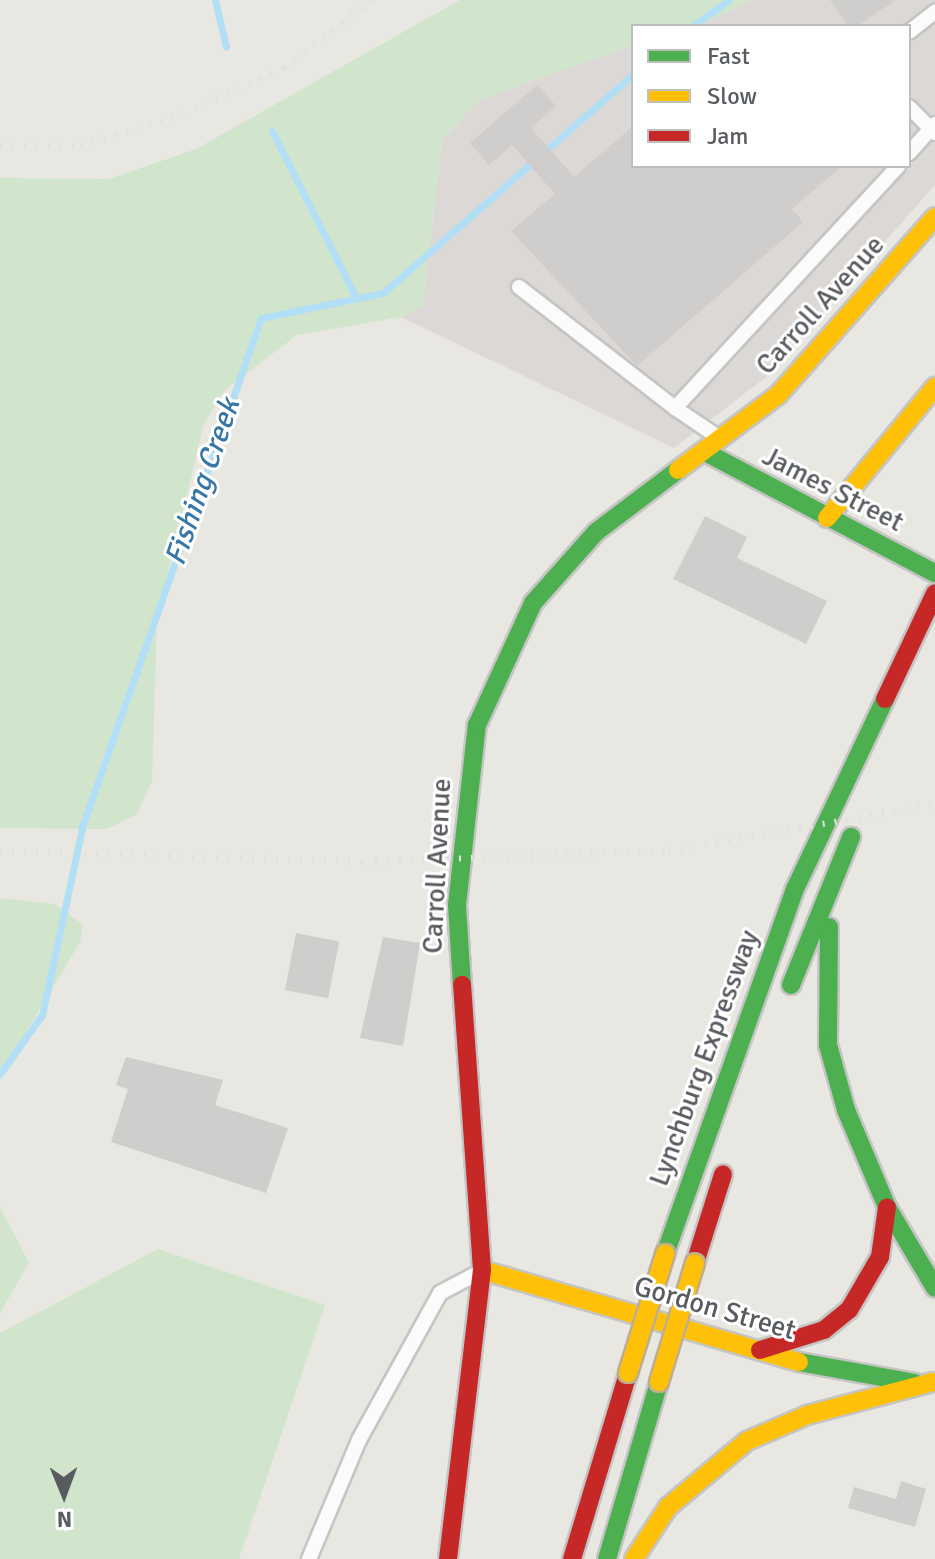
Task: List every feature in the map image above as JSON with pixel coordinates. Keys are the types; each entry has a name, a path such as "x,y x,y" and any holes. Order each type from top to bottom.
{"main road":[{"name":"Carroll Avenue","path":"448,1559 482,1270 457,905 477,725 533,603 566,563 609,522 723,441 847,322 935,217"},
{"path":"827,518 935,387"},
{"name":"James Street","path":"707,453 935,573"},
{"name":"Lynchburg Expressway","path":"572,1559 665,1254 794,891 935,593"},
{"name":"Lynchburg Expressway","path":"786,999 858,821"},
{"path":"834,875 823,983 828,1045 887,1207 935,1288"},
{"name":"Lynchburg Expressway","path":"607,1559 730,1153"},
{"path":"760,1350 824,1330 849,1310 880,1257 887,1207"},
{"name":"Gordon Street","path":"482,1270 878,1382 934,1382"},
{"path":"634,1559 668,1507 747,1441 807,1415 934,1382"}],"lane":[{"path":"911,30 935,12"},
{"path":"911,109 934,129 911,151"},
{"path":"675,408 896,168"},
{"path":"519,287 675,408 723,441"},
{"path":"309,1559 359,1440 440,1293 482,1270"}],"shaded area":[{"path":"752,0 935,0 935,185 766,377 674,448 401,317 423,305 442,140 479,100 631,46 631,168 911,168 911,24 701,24"}],"green space":[{"path":"460,0 752,0 701,24 631,24 631,46 479,100 442,140 423,305 401,317 297,335 225,390 204,423 157,619 152,781 137,814 107,829 0,828 0,178 109,179 196,149"},
{"path":"0,898 55,904 83,925 80,942 0,1076"},
{"path":"0,1207 29,1263 0,1313"},
{"path":"158,1249 325,1305 239,1559 0,1559 0,1333"}],"building":[{"path":"830,0 896,0 860,24 847,24"},
{"path":"537,85 556,106 531,128 574,177 631,128 631,168 840,168 792,209 803,222 637,366 511,231 555,194 512,145 489,165 470,143"},
{"path":"705,516 747,537 737,558 827,601 806,644 673,579"},
{"path":"296,933 339,941 328,998 285,990"},
{"path":"383,937 420,943 403,1046 360,1038"},
{"path":"126,1057 223,1080 215,1105 288,1128 266,1193 111,1142 128,1089 116,1085"},
{"path":"901,1481 926,1489 915,1527 848,1508 854,1487 896,1499"}],"waterway":[{"path":"215,0 226,47"},
{"name":"Fishing Creek","path":"695,24 729,0"},
{"name":"Fishing Creek","path":"0,1074 42,1015 83,824 261,318 383,293 631,76"},
{"path":"272,131 356,298"}],"railway":[{"path":"0,145 80,145 172,118 285,68 371,0"},
{"path":"0,851 363,862 669,851 935,804"}],"traffic: fast":[{"path":"707,453 935,573"},
{"path":"462,985 457,905 477,725 533,603 596,532 678,470"},
{"path":"665,1254 794,891 885,699"},
{"path":"791,985 851,837"},
{"path":"829,927 828,1045 846,1110 887,1207 935,1288"},
{"path":"799,1362 915,1383"},
{"path":"607,1559 659,1382"}],"traffic: slow":[{"path":"678,470 778,395 935,217"},
{"path":"827,518 935,387"},
{"path":"628,1373 665,1254"},
{"path":"659,1382 695,1263"},
{"path":"482,1270 799,1362"},
{"path":"634,1559 668,1507 747,1441 807,1415 933,1382"}],"traffic: jam":[{"path":"885,699 935,593"},
{"path":"448,1559 482,1270 462,985"},
{"path":"695,1263 723,1174"},
{"path":"760,1350 824,1330 849,1310 880,1257 887,1207"},
{"path":"572,1559 628,1373"}]}
